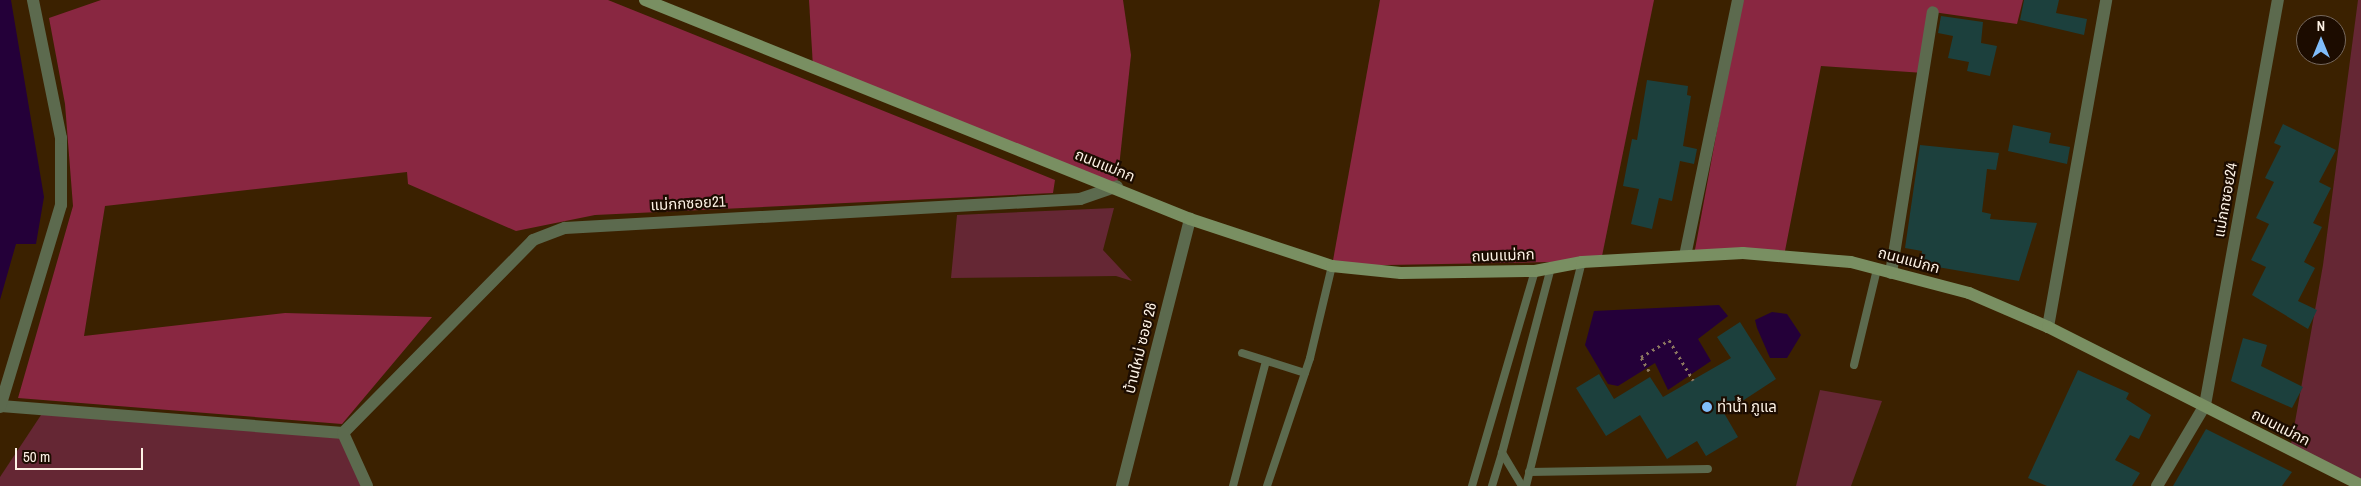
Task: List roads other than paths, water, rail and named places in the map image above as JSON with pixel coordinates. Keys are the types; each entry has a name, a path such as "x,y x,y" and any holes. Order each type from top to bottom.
{"street":[{"path":"33,0 61,138 61,205 0,407 342,433 366,486"},
{"name":"ถนนแม่กก","path":"645,0 1117,186 1190,219 1332,266 1401,272 1535,271 1582,262 1743,253 1877,269 1969,293 2048,327 2361,485"},
{"path":"1685,256 1738,0"},
{"path":"2048,327 2106,0"},
{"name":"แม่กกซอย24","path":"2205,405 2278,0"},
{"path":"1892,272 1933,12"},
{"name":"แม่กกซอย21","path":"342,433 533,240 565,228 1080,198 1117,186"},
{"name":"บ้านใหม่ ซอย 26","path":"1122,486 1190,219"},
{"path":"2157,486 2205,405"}],"lane":[{"path":"1524,486 1582,262"},
{"path":"1267,486 1306,373 1332,266"},
{"path":"1492,486 1551,268"},
{"path":"1854,365 1877,269"},
{"path":"1472,486 1535,271"},
{"path":"1242,353 1306,373"},
{"path":"1234,486 1266,361"},
{"path":"1502,454 1524,486"},
{"path":"1529,472 1708,469"}],"place":[{"name":"ท่าน้ำ ภูแล","path":"1707,407"}]}
